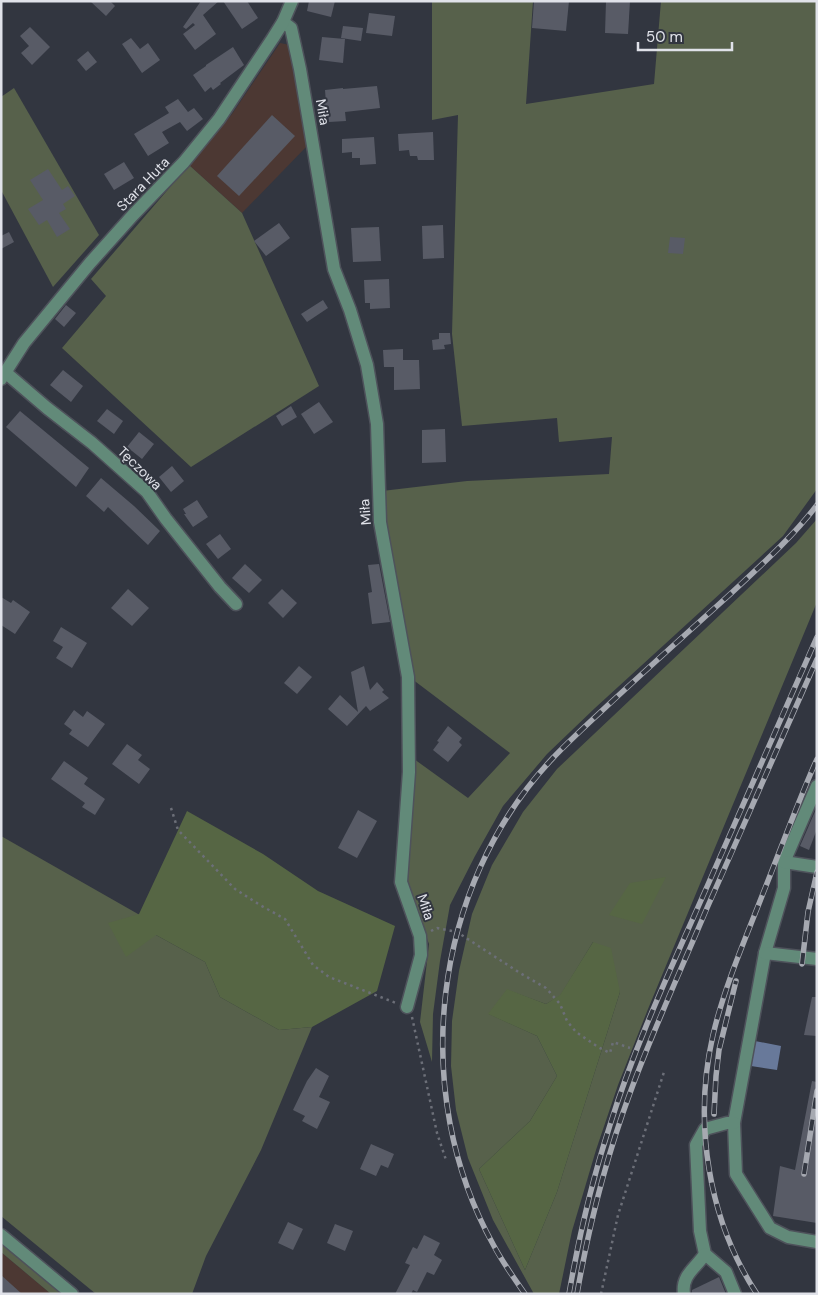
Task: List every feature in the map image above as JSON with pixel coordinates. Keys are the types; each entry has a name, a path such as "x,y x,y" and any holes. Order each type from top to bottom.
{"street":[{"name":"Stara Huta","path":"3,375 24,344 90,263 184,162 219,120 283,22 292,1"},
{"name":"Miła","path":"283,22 291,28 300,69 334,270 350,310 367,365 377,424 380,522 408,677 409,772 401,882 420,936 421,955 410,1012"},
{"name":"Tęczowa","path":"3,375 92,443 147,492 220,587 236,604"},
{"path":"817,786 784,862 784,888 765,953 734,1123 736,1174 770,1228 788,1237 817,1242"},
{"path":"784,862 817,867"},
{"path":"765,953 817,959"},
{"path":"684,1294 685,1279 704,1254 700,1231 696,1144 704,1129 734,1123"},
{"path":"1,1235 72,1294"},
{"path":"704,1254 726,1272 735,1294"}],"path":[{"path":"170,808 178,830 236,889 286,919 313,965 329,977 410,1012 437,1133 446,1160"},
{"path":"420,936 437,928 457,932 546,988 560,1004 567,1021 576,1032 598,1047 610,1053 613,1042 630,1048"},
{"path":"602,1294 618,1215 664,1072"}],"shaded area":[{"path":"280,43 290,45 309,144 242,213 189,165 232,114"},
{"path":"1,1252 51,1294 1,1294"}],"green space":[{"path":"432,1 533,1 526,104 654,84 661,1 817,1 817,489 783,536 547,754 503,806 450,905 433,1014 432,1062 420,1022 429,944 406,881 414,759 468,798 510,753 412,679 384,521 382,491 467,481 609,474 612,437 559,442 557,418 462,426 452,334 458,115 432,120"},
{"path":"14,88 99,235 53,287 1,190 1,97"},
{"path":"189,165 242,213 319,386 191,467 62,348 106,296 91,279"},
{"path":"817,519 817,602 618,1085 572,1231 559,1294 534,1294 493,1220 468,1158 456,1110 451,1066 452,1021 459,971 472,914 492,865 523,812 557,769 796,543","holes":["593,942 620,992 557,1192 525,1270 479,1169 530,1121 557,1076 537,1036 489,1014 507,990 546,1004 560,996"]},
{"path":"187,811 263,854 318,891 395,926 377,991 312,1027 279,1030 220,997 205,962 156,935 126,957 108,923 139,914"},
{"path":"1,836 138,914 156,935 205,962 220,997 279,1030 312,1027 261,1150 206,1256 192,1294 96,1294 1,1216"},
{"path":"666,877 642,924 609,915 630,883"},
{"path":"593,942 611,948 620,992 557,1192 525,1270 479,1169 530,1121 557,1076 537,1036 488,1014 507,989 546,1004 560,995"},
{"path":"1,1241 64,1294 51,1294 1,1252"}],"water":[{"path":"755,1041 781,1046 777,1070 751,1066"}],"building":[{"path":"90,1 110,1 115,6 106,16"},
{"path":"201,1 219,1 203,15 216,34 195,50 183,34 195,25 193,23 186,29 183,27"},
{"path":"223,1 247,1 258,18 242,29"},
{"path":"309,1 335,1 331,17 307,11"},
{"path":"534,1 569,1 566,31 532,28"},
{"path":"606,1 630,1 628,34 605,33"},
{"path":"369,13 395,16 392,36 366,33"},
{"path":"343,26 363,28 361,41 341,38"},
{"path":"30,27 50,47 32,65 21,53 29,46 20,36"},
{"path":"322,37 345,39 343,63 319,60"},
{"path":"131,38 140,49 148,43 160,60 142,73 122,44"},
{"path":"233,47 244,65 213,90 211,87 205,92 193,75"},
{"path":"88,51 97,62 86,71 77,60"},
{"path":"377,86 380,108 345,112 346,121 329,122 328,114 321,114 320,104 326,103 325,90"},
{"path":"178,99 188,112 194,108 203,119 187,131 180,122 162,132 169,143 148,156 134,134 169,113 165,107"},
{"path":"272,115 295,136 239,196 217,176"},
{"path":"433,132 434,160 418,160 417,156 410,156 409,150 399,151 398,134"},
{"path":"374,137 376,164 360,165 360,158 352,158 352,152 342,153 342,139"},
{"path":"124,162 134,178 114,190 104,174"},
{"path":"48,169 62,190 68,186 75,196 63,204 66,209 59,213 70,229 57,237 47,220 39,225 28,209 43,200 30,180"},
{"path":"279,223 290,238 266,256 254,241"},
{"path":"443,225 444,258 423,259 422,226"},
{"path":"379,227 381,261 353,262 351,228"},
{"path":"9,232 14,242 1,249 1,236"},
{"path":"670,237 685,238 683,254 668,253"},
{"path":"389,279 390,308 370,309 370,303 365,303 364,280"},
{"path":"323,300 328,308 307,322 301,314"},
{"path":"66,305 76,313 64,327 55,319"},
{"path":"439,333 450,333 451,344 444,345 445,349 433,350 432,340 439,339"},
{"path":"403,349 403,360 419,360 420,389 394,390 394,367 384,367 383,350"},
{"path":"63,370 83,386 71,402 50,385"},
{"path":"319,402 333,422 314,434 301,414"},
{"path":"291,406 297,417 282,426 276,416"},
{"path":"107,409 123,421 114,434 97,421"},
{"path":"20,411 89,468 76,487 6,427"},
{"path":"445,429 446,462 422,463 422,430"},
{"path":"139,432 154,444 142,459 127,447"},
{"path":"172,466 184,481 171,492 159,477"},
{"path":"101,478 160,531 148,545 108,507 104,512 86,496"},
{"path":"197,500 208,517 193,527 184,514 186,514 183,509"},
{"path":"220,534 231,549 218,559 206,544"},
{"path":"245,564 262,580 249,593 232,578"},
{"path":"379,564 390,622 372,624 368,593 372,592 368,565"},
{"path":"128,589 149,608 132,626 111,608"},
{"path":"282,589 297,603 283,618 268,603"},
{"path":"1,597 11,603 13,600 30,612 15,634 1,625"},
{"path":"61,627 87,643 72,668 56,658 63,647 53,641"},
{"path":"299,666 312,677 297,694 284,683"},
{"path":"364,666 370,690 377,682 384,690 382,692 389,698 370,711 366,706 347,726 328,709 340,695 358,712 351,672"},
{"path":"74,710 83,717 87,711 105,724 88,747 69,734 72,730 64,724"},
{"path":"448,726 462,738 459,742 462,745 448,762 433,750"},
{"path":"127,744 142,755 138,760 150,769 139,784 112,764"},
{"path":"64,761 88,778 84,784 105,799 95,815 82,807 85,803 51,779"},
{"path":"817,807 817,829 809,850 800,846"},
{"path":"358,810 377,821 357,858 338,848"},
{"path":"812,997 817,997 817,1036 804,1035"},
{"path":"316,1068 329,1076 319,1097 330,1102 317,1129 302,1121 305,1116 293,1110 307,1081"},
{"path":"812,1081 817,1082 817,1223 773,1216 780,1166 795,1170"},
{"path":"371,1144 394,1154 388,1168 381,1165 376,1176 360,1169"},
{"path":"288,1222 303,1229 293,1250 278,1243"},
{"path":"335,1224 353,1231 345,1251 327,1243"},
{"path":"424,1235 440,1243 434,1255 442,1260 434,1275 427,1272 417,1292 413,1290 411,1294 395,1294 410,1265 405,1263 413,1247 417,1249"},
{"path":"1,1275 22,1294 1,1294"},
{"path":"719,1277 726,1294 692,1294 692,1290"}],"railway":[{"path":"525,1294 494,1246 467,1186 450,1123 443,1058 446,993 458,929 480,867 512,810 552,759 762,564 796,530 817,505"},
{"path":"569,1294 597,1166 632,1061 817,637"},
{"path":"577,1294 593,1217 621,1117 658,1023 707,908 817,659"},
{"path":"757,1294 740,1265 716,1202 705,1136 707,1068 718,1017 741,948 817,759"},
{"path":"802,964 808,912 817,872"},
{"path":"714,1114 719,1050 736,981"},
{"path":"804,1174 817,1091"}]}
